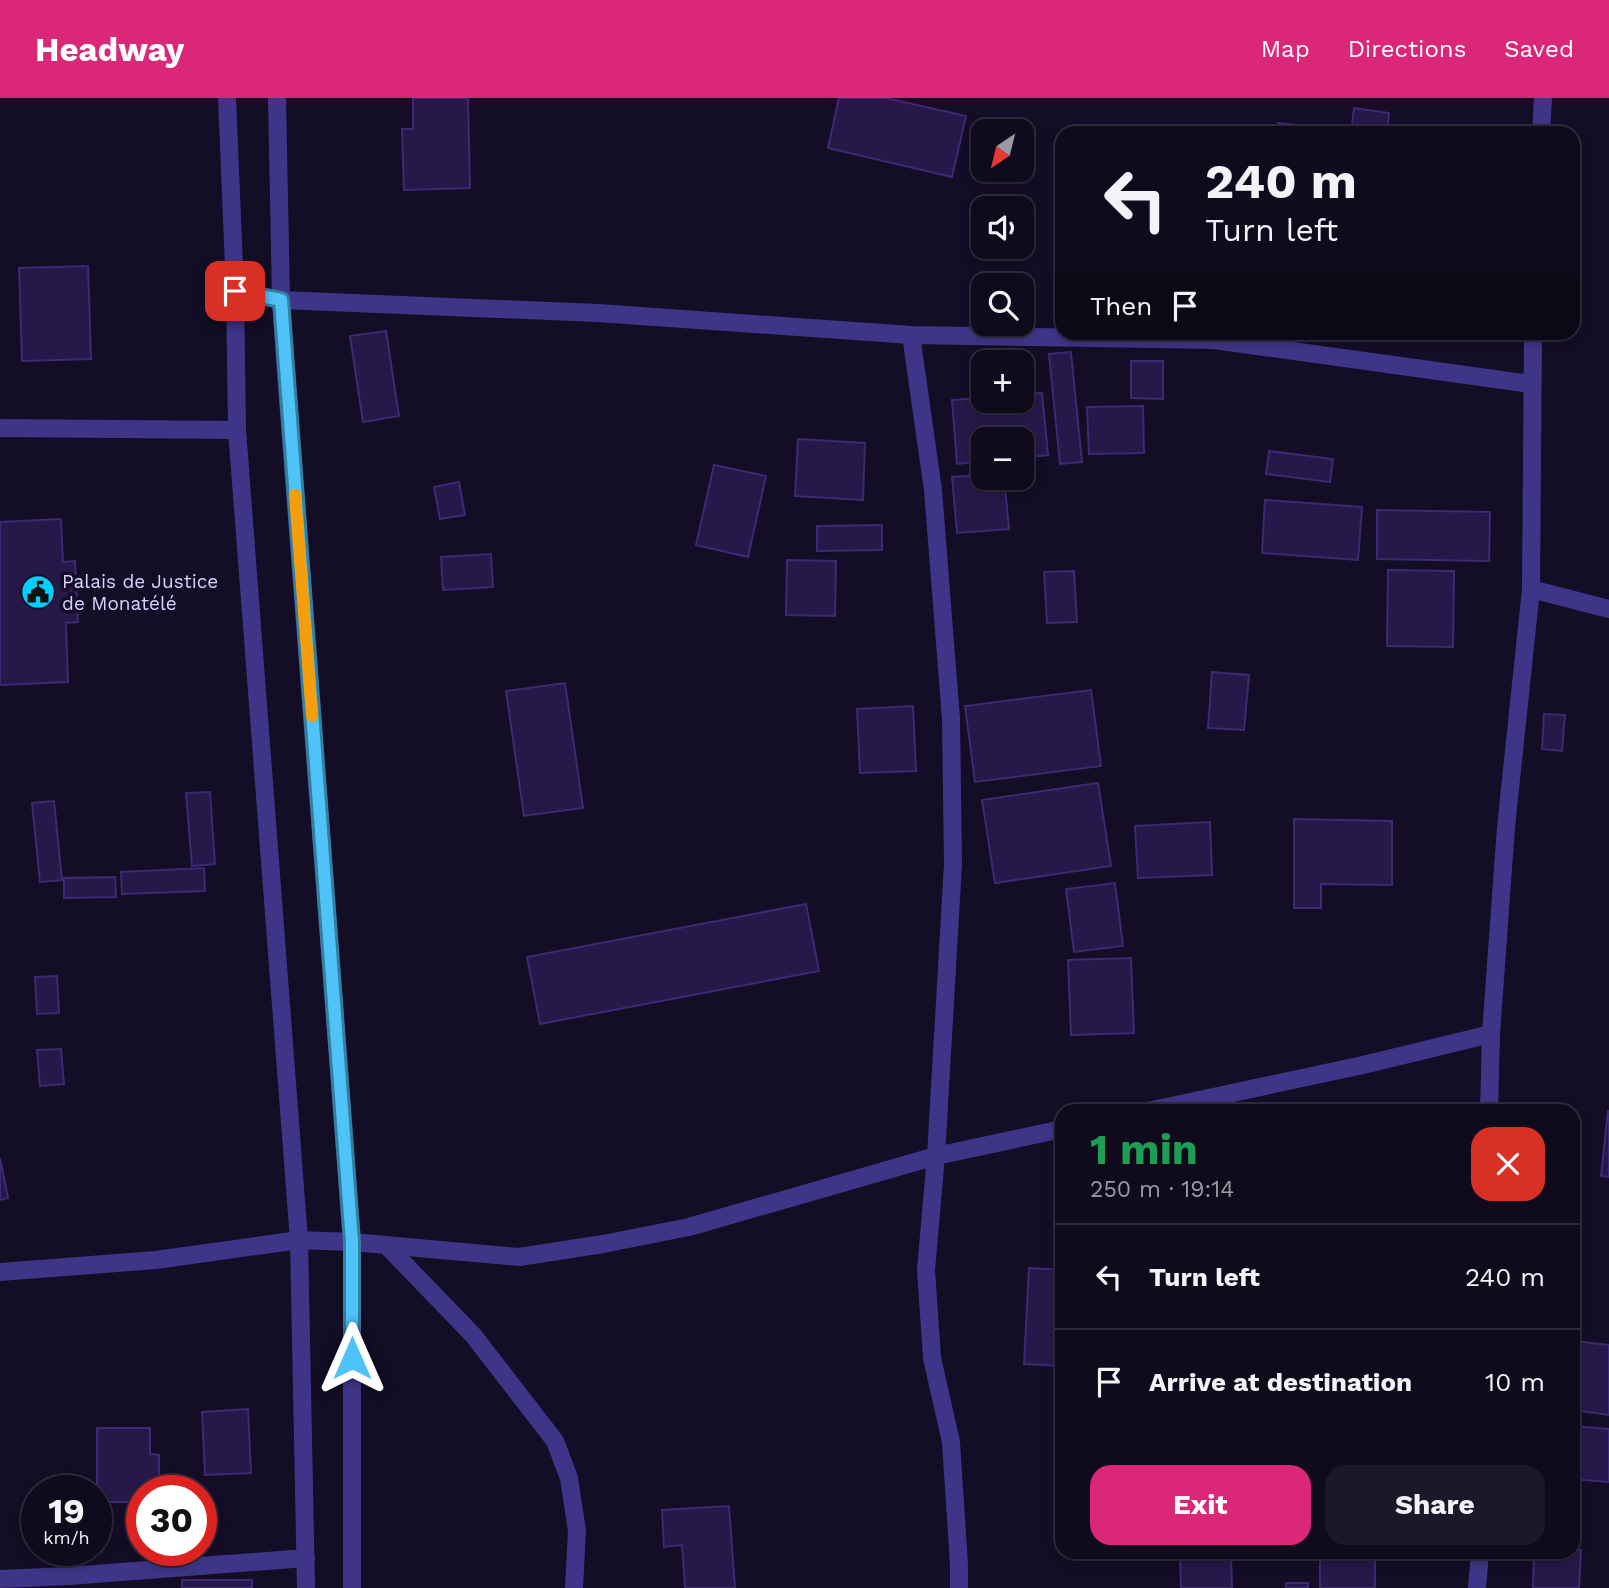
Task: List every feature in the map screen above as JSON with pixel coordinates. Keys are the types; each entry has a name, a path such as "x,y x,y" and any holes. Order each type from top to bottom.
{"street":[{"path":"227,98 235,291 237,430 299,1240 306,1588"},
{"path":"277,98 281,300 352,1242 352,1588"},
{"path":"1541,126 1543,98"},
{"path":"235,291 281,300 598,313 911,335 1055,337"},
{"path":"911,335 933,490 951,719 953,864 936,1156 926,1270 932,1358 951,1442 960,1565 959,1588"},
{"path":"1214,340 1531,384"},
{"path":"1489,1104 1491,1034 1506,827 1531,589 1533,340"},
{"path":"0,428 237,430"},
{"path":"1531,589 1609,609"},
{"path":"1181,1104 1491,1034"},
{"path":"0,1272 156,1260 299,1240 519,1257 689,1227 936,1156 1055,1130"},
{"path":"387,1246 473,1335 555,1441 569,1478 577,1531 574,1588"},
{"path":"0,1578 82,1575 306,1558"},
{"path":"1477,1588 1479,1559"}],"building":[{"path":"413,98 468,98 470,188 404,190 402,129 413,129"},
{"path":"839,98 886,98 966,116 952,177 828,148"},
{"path":"1354,108 1389,113 1388,126 1352,126"},
{"path":"1278,123 1306,126 1278,126"},
{"path":"88,266 91,359 22,361 19,268"},
{"path":"386,331 399,416 363,422 350,336"},
{"path":"1071,352 1082,462 1060,464 1049,354"},
{"path":"1131,361 1163,361 1163,399 1131,398"},
{"path":"1034,393 1042,393 1048,455 1034,457 1034,427 971,427 971,462 957,464 952,400 971,399 971,413 1034,413"},
{"path":"1143,406 1144,453 1089,454 1087,407"},
{"path":"798,439 865,443 863,500 795,496"},
{"path":"1269,451 1333,459 1330,482 1266,474"},
{"path":"714,465 766,476 748,557 696,545"},
{"path":"971,476 971,490 1005,490 1009,529 957,533 952,477"},
{"path":"459,482 465,515 440,519 434,487"},
{"path":"1265,500 1362,507 1358,560 1262,553"},
{"path":"1377,510 1490,512 1489,561 1377,559"},
{"name":"Palais de Justice de Monatélé","path":"61,519 63,562 75,561 78,622 66,623 68,682 0,685 0,522"},
{"path":"882,525 882,550 817,551 817,526"},
{"path":"491,554 493,587 443,590 441,557"},
{"path":"787,560 836,561 835,616 786,615"},
{"path":"1388,570 1454,571 1453,647 1387,646"},
{"path":"1074,571 1077,622 1047,623 1044,572"},
{"path":"1212,672 1249,675 1244,730 1208,728"},
{"path":"565,683 583,808 524,816 506,691"},
{"path":"1091,690 1101,766 975,782 965,706"},
{"path":"913,706 916,771 860,773 857,709"},
{"path":"1544,714 1565,715 1562,751 1542,749"},
{"path":"1098,783 1111,866 995,883 982,800"},
{"path":"210,792 215,864 192,866 186,793"},
{"path":"54,801 62,880 40,882 32,803"},
{"path":"1294,819 1392,821 1392,885 1321,884 1321,908 1294,908"},
{"path":"1210,822 1212,875 1138,878 1135,826"},
{"path":"204,868 205,891 122,894 121,872"},
{"path":"115,877 116,897 64,898 64,878"},
{"path":"1115,883 1123,946 1074,952 1066,889"},
{"path":"806,904 819,971 540,1024 527,957"},
{"path":"1131,958 1134,1033 1071,1035 1068,960"},
{"path":"57,976 59,1013 37,1014 35,977"},
{"path":"61,1049 64,1084 40,1086 37,1050"},
{"path":"1609,1111 1609,1177 1601,1176"},
{"path":"0,1158 8,1198 0,1200"},
{"path":"1029,1268 1055,1270 1055,1366 1024,1364"},
{"path":"1580,1342 1609,1345 1609,1415 1580,1411"},
{"path":"248,1409 251,1473 205,1475 202,1412"},
{"path":"1580,1427 1609,1429 1609,1482 1580,1480"},
{"path":"97,1428 150,1428 150,1454 159,1455 159,1475 126,1475 126,1502 112,1502 112,1475 97,1475"},
{"path":"729,1506 735,1588 685,1588 682,1545 664,1547 662,1510"},
{"path":"1581,1550 1579,1588 1533,1588 1534,1559 1580,1559"},
{"path":"1231,1559 1232,1588 1181,1588 1180,1560"},
{"path":"1320,1559 1375,1560 1375,1588 1320,1588"},
{"path":"182,1580 252,1580 252,1588 182,1588"},
{"path":"1286,1583 1308,1583 1308,1588 1286,1588"}],"slow traffic":[{"path":"295,495 312,716"}],"place":[{"name":"Palais de Justice de Monatélé","path":"38,592"}],"route":[{"path":"235,291 281,300 352,1242 352,1358"}]}
